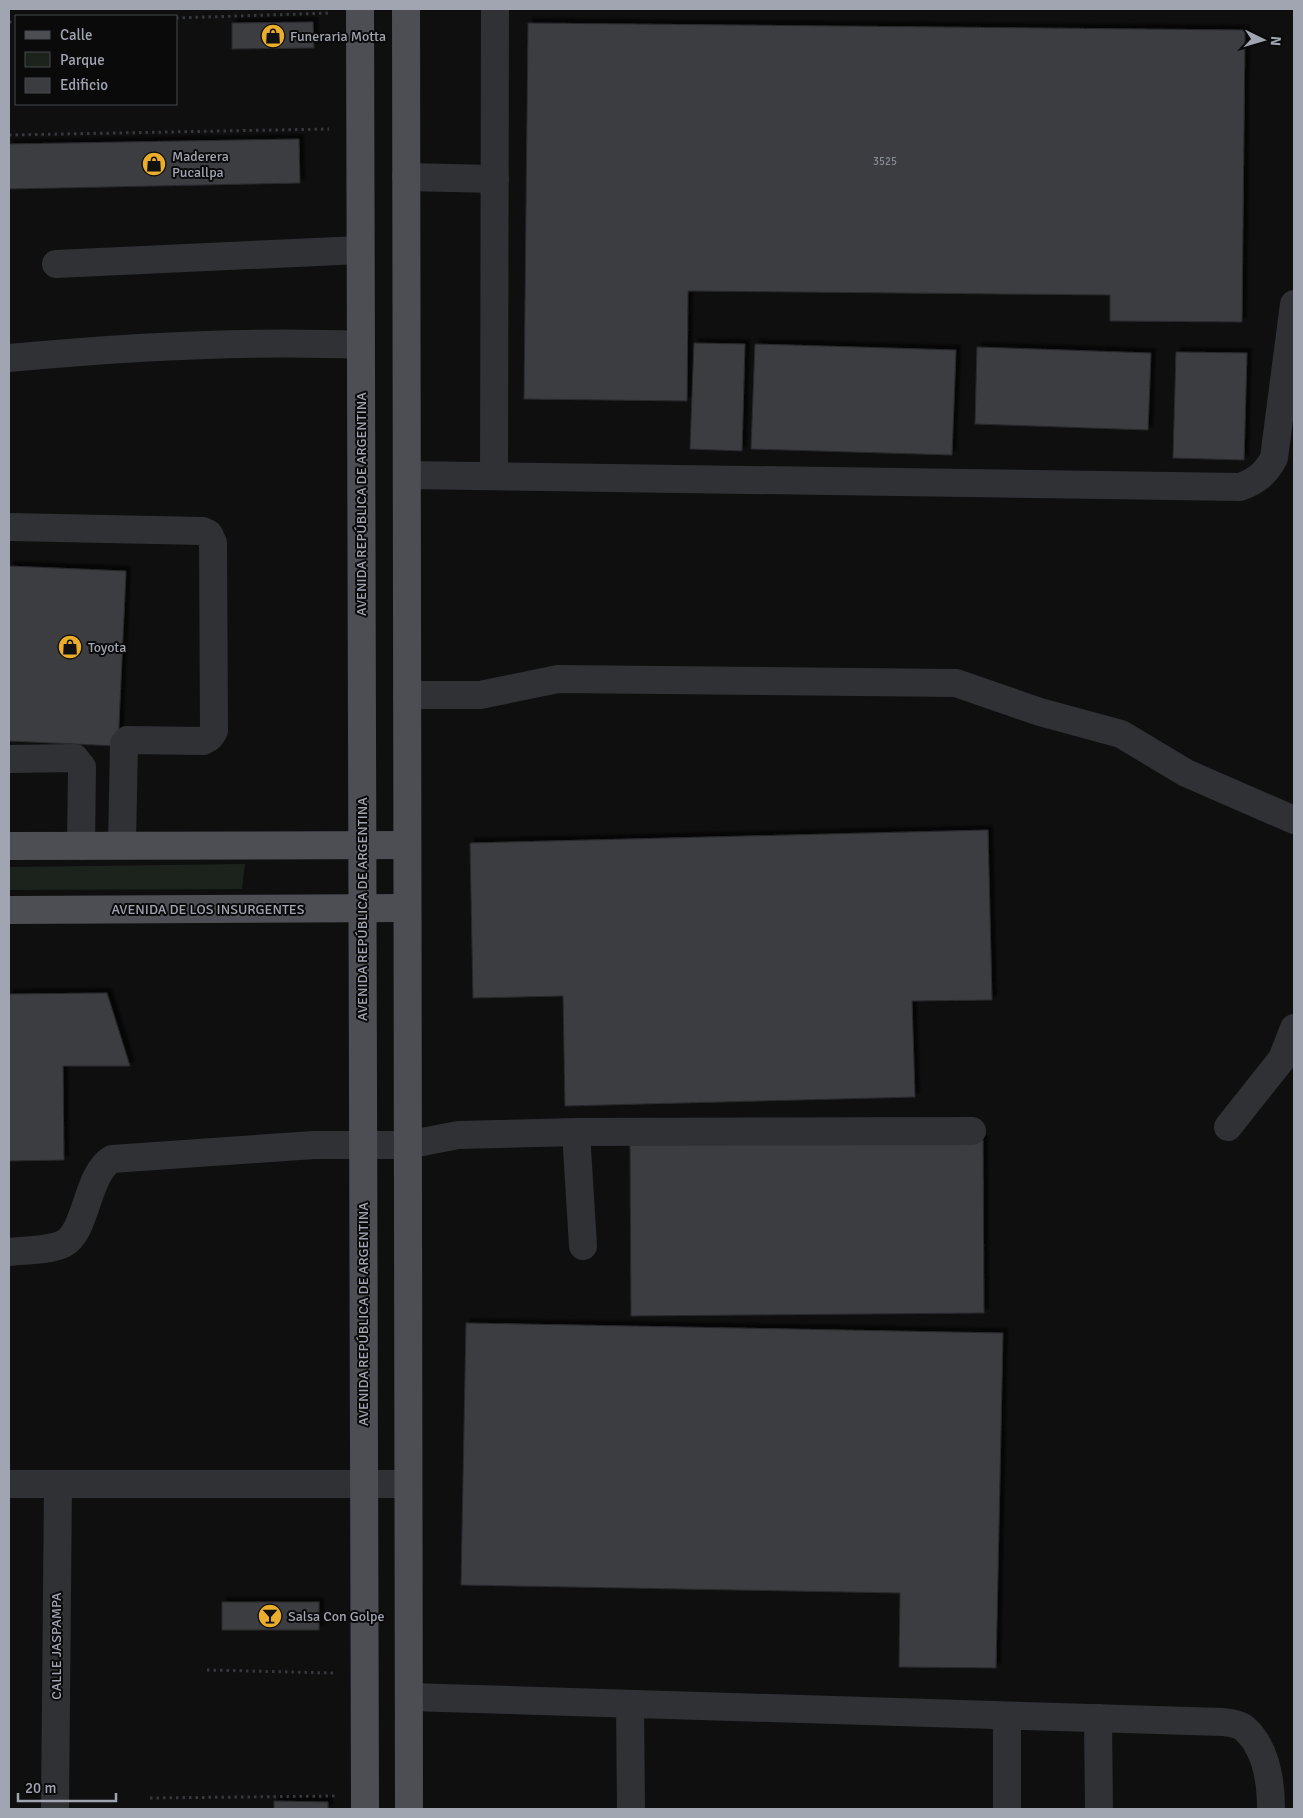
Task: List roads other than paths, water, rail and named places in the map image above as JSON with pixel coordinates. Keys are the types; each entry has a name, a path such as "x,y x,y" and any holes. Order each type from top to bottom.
{"main road":[{"path":"406,9 409,1809"},
{"name":"AVENIDA REPÚBLICA DE ARGENTINA","path":"360,10 364,1803"},
{"path":"9,846 407,845"},
{"name":"AVENIDA DE LOS INSURGENTES","path":"9,910 408,908"}],"street":[{"path":"494,476 496,9"},
{"path":"406,177 495,178"},
{"path":"56,264 360,250"},
{"path":"407,475 1240,486 1259,478 1267,471 1274,458 1294,304"},
{"path":"9,358 114,348 302,342 361,345"},
{"path":"9,527 203,531 209,534 213,543 214,731 210,737 203,741 127,740 124,744 122,845"},
{"path":"407,695 480,695 558,679 956,683 1040,712 1121,734 1186,773 1294,820"},
{"path":"9,759 75,758 80,762 82,767 82,846"},
{"path":"1228,1127 1282,1059 1294,1028"},
{"path":"9,1252 62,1245 72,1238 101,1168 112,1159 314,1145 407,1145 458,1135 576,1132 972,1131"},
{"path":"576,1132 583,1246"},
{"path":"9,1484 408,1484"},
{"name":"CALLE JASPAMPA","path":"55,1809 58,1484"},
{"path":"408,1697 1223,1722 1244,1727 1260,1749 1271,1786 1271,1809"},
{"path":"630,1704 630,1809"},
{"path":"1007,1716 1007,1809"},
{"path":"1098,1718 1099,1809"}],"place":[{"name":"Funeraria Motta","path":"273,36"},
{"name":"Maderera Pucallpa","path":"154,164"},
{"name":"Toyota","path":"70,647"},
{"name":"Salsa Con Golpe","path":"270,1616"}]}
